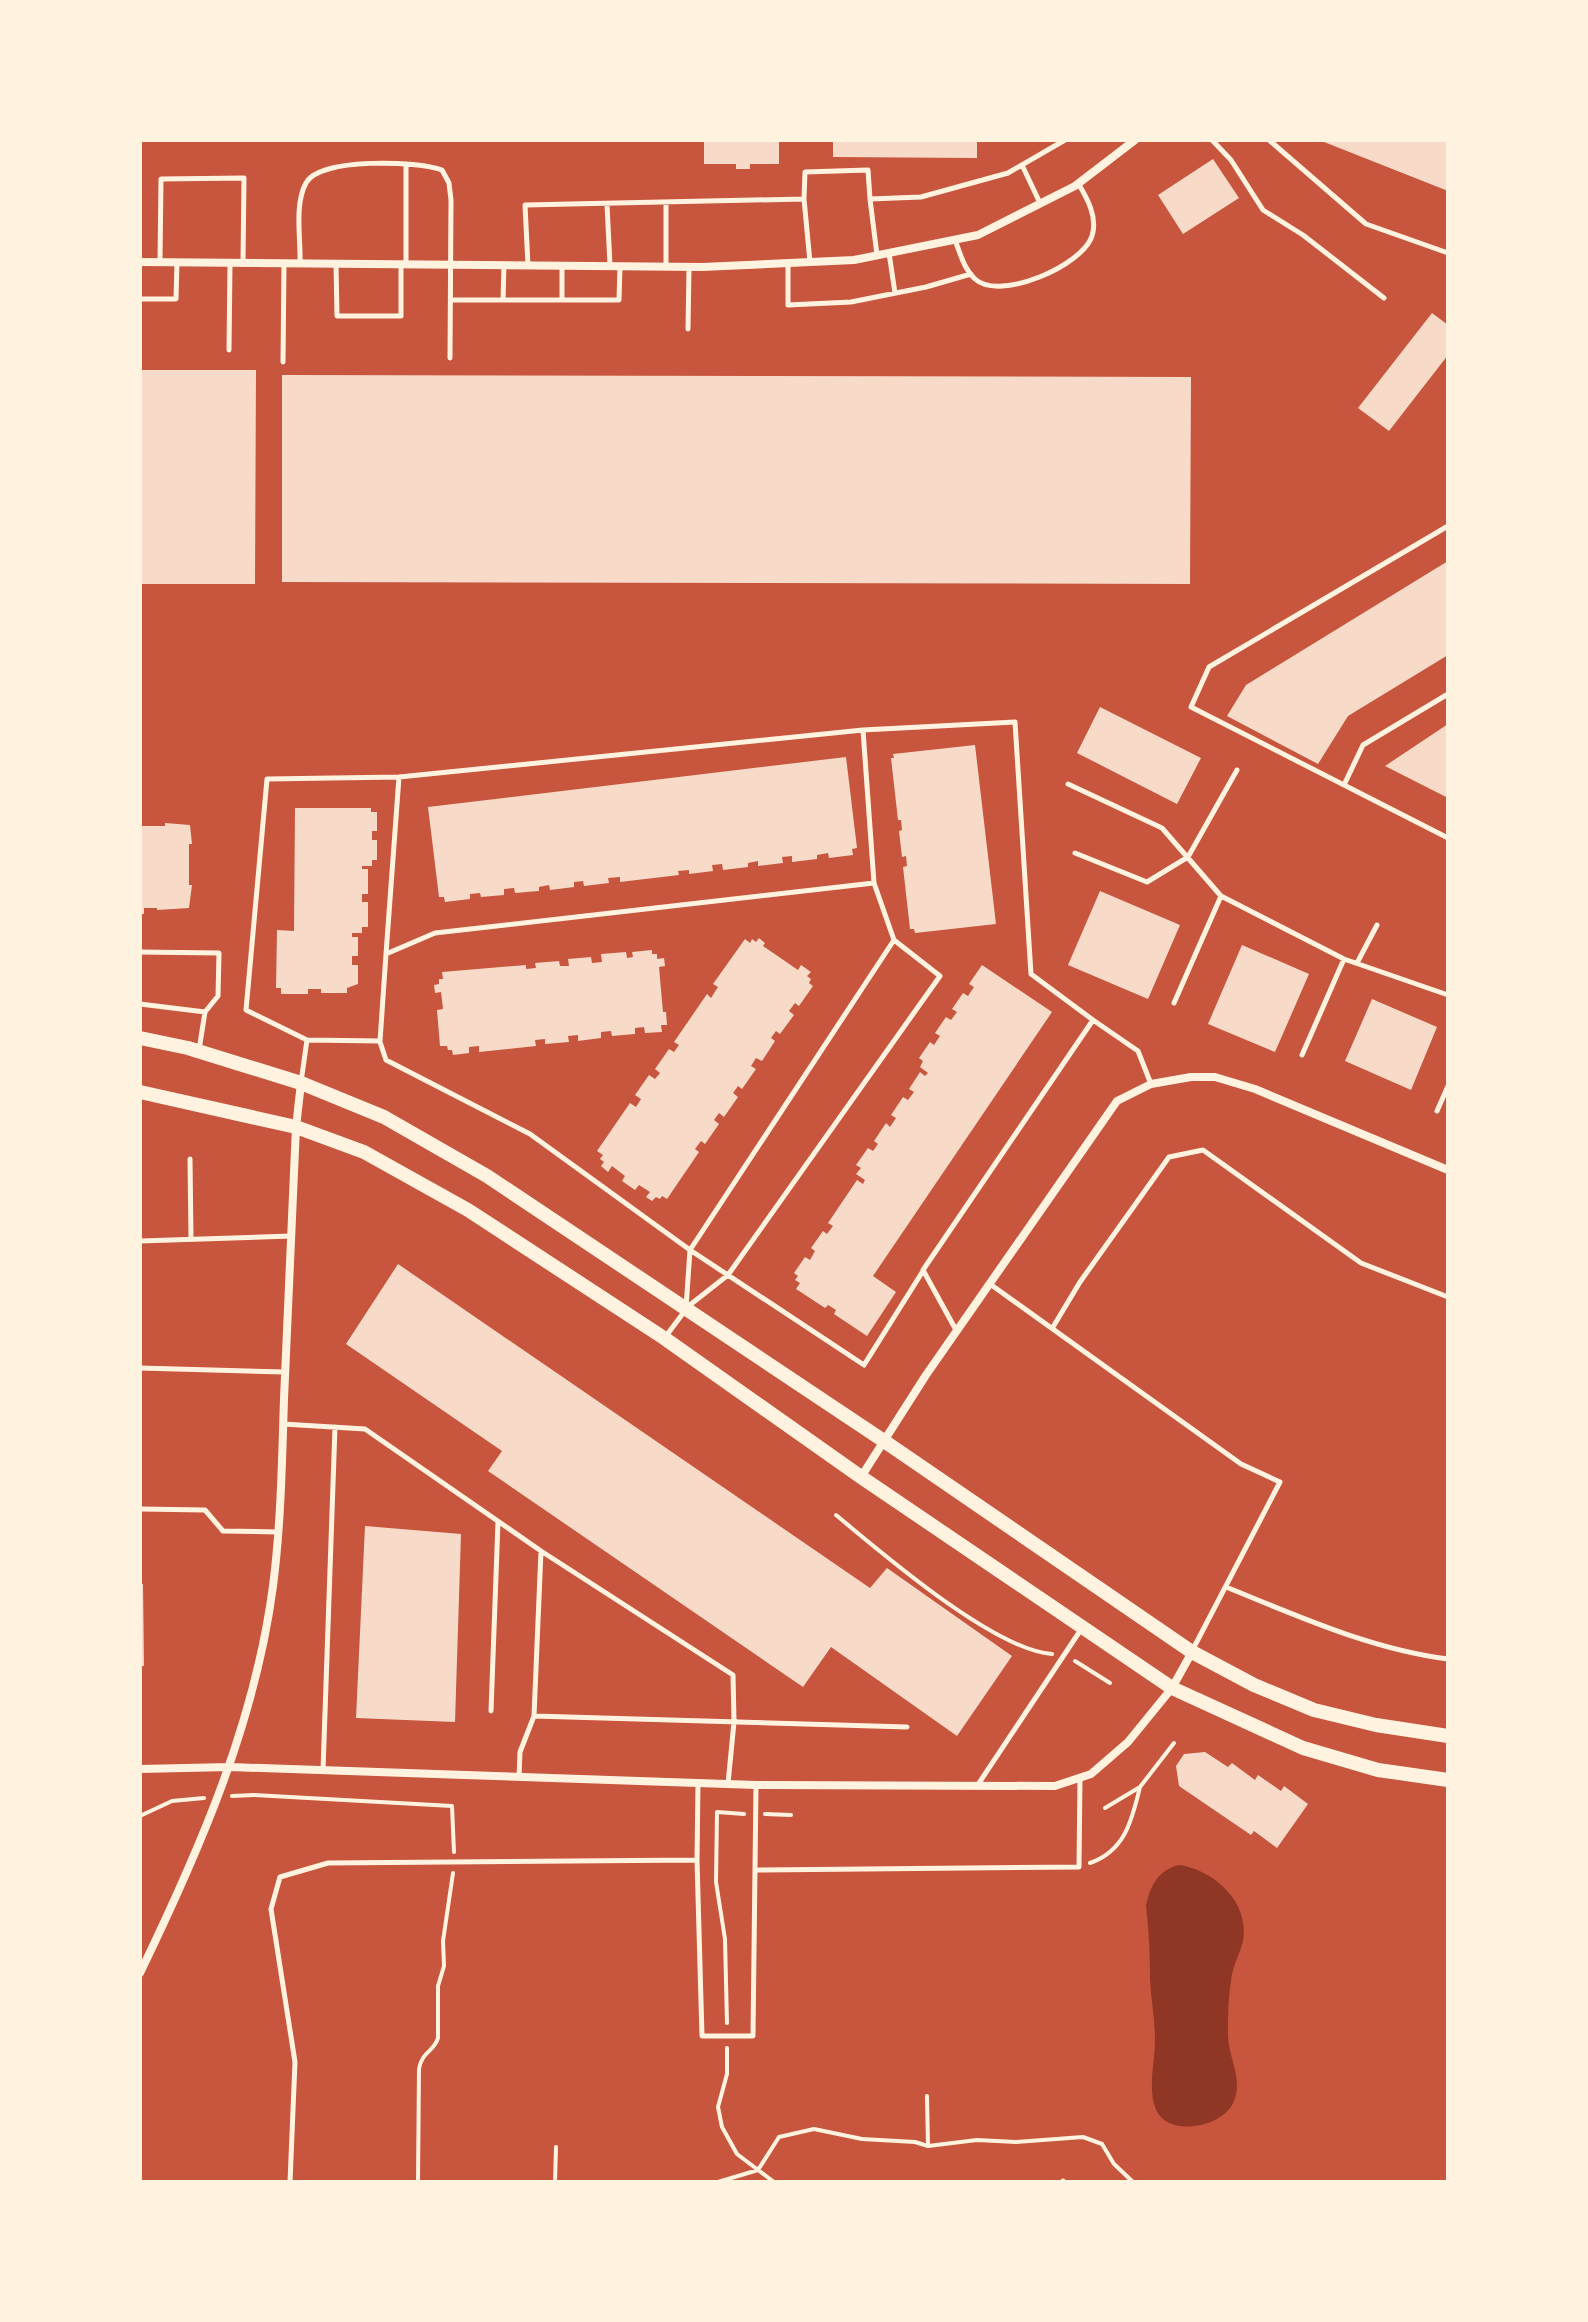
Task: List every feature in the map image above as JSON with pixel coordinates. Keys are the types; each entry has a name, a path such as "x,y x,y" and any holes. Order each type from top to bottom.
{"main road":[{"path":"140,1038 199,1051 301,1083 384,1117 487,1176 884,1441 1192,1652 1254,1685 1314,1710 1376,1725 1448,1736"},
{"path":"140,1092 296,1127 364,1152 468,1210 664,1338 861,1477 1172,1688 1303,1748 1378,1770 1448,1780"}],"street":[{"path":"140,262 689,267 854,260 978,235 1078,183 1135,140"},
{"path":"861,1477 956,1331 1117,1101 1151,1084 1191,1077 1215,1077 1255,1089 1448,1170"},
{"path":"140,1973 190,1867 230,1767 265,1632 278,1532 296,1127 301,1083"},
{"path":"140,1769 230,1767 698,1784 976,1788 1055,1786 1091,1774 1128,1742 1172,1688 1192,1652"}],"lane":[{"path":"870,199 921,197 1008,173 1065,140"},
{"path":"1212,140 1231,160 1263,210 1303,235 1384,298"},
{"path":"1269,140 1366,224 1448,253"},
{"path":"300,263 301,196 307,180 320,170 342,165 406,164 428,165 442,170 449,183 450,358"},
{"path":"336,264 337,316 401,316 406,164"},
{"path":"1022,165 1040,204"},
{"path":"810,262 804,199 805,172 868,170 877,255"},
{"path":"160,262 161,179 244,178 243,263"},
{"path":"955,240 976,281 992,287 1013,285 1042,276 1086,249 1093,234 1093,217 1088,199 1078,183"},
{"path":"529,266 525,205 804,199"},
{"path":"666,202 666,267"},
{"path":"451,300 619,300 607,204"},
{"path":"889,253 895,293"},
{"path":"140,299 176,299 177,262"},
{"path":"229,350 230,263"},
{"path":"283,362 284,263"},
{"path":"788,263 788,305 851,302 971,274"},
{"path":"503,300 504,265"},
{"path":"562,266 562,300"},
{"path":"688,329 689,267"},
{"path":"1448,526 1209,667 1191,707 1448,838"},
{"path":"1344,785 1363,745 1448,694"},
{"path":"380,1041 307,1040 246,1010 267,779 399,777 863,730 1015,722 1031,974 1138,1051 1151,1084"},
{"path":"664,1338 686,1308 728,1275 940,976 894,940 874,883 863,730"},
{"path":"1075,853 1147,882 1188,857 1237,770"},
{"path":"399,777 380,1041 386,1060 530,1134 690,1250 864,1365 923,1270 1093,1020"},
{"path":"1068,784 1162,828 1221,896 1344,959 1448,995"},
{"path":"386,954 435,933 874,883"},
{"path":"1174,1003 1221,896"},
{"path":"1357,963 1377,925"},
{"path":"686,1308 690,1250 894,940"},
{"path":"140,952 219,953 218,996 205,1012 199,1051"},
{"path":"1302,1055 1344,959"},
{"path":"140,1004 205,1012"},
{"path":"301,1083 307,1040"},
{"path":"1437,1111 1448,1086"},
{"path":"1053,1327 1080,1282 1169,1157 1203,1150 1361,1263 1448,1297"},
{"path":"190,1159 191,1239"},
{"path":"140,1241 291,1236"},
{"path":"923,1270 956,1331"},
{"path":"989,1283 1241,1464 1280,1482 1192,1652"},
{"path":"140,1368 285,1372"},
{"path":"283,1424 365,1429 541,1551 733,1675 734,1722 728,1784"},
{"path":"323,1771 335,1427"},
{"path":"140,1509 205,1510 223,1531 278,1532"},
{"path":"491,1711 498,1521"},
{"path":"519,1777 520,1752 534,1716 541,1551"},
{"path":"1226,1587 1334,1630 1421,1655 1448,1659"},
{"path":"976,1788 1082,1627"},
{"path":"534,1716 907,1727"},
{"path":"756,1870 1079,1867 1080,1778"},
{"path":"698,1784 702,2036 753,2036 756,1785"},
{"path":"290,2182 295,2062 271,1909 280,1877 328,1863 697,1860"}],"path":[{"path":"836,1515 888,1558 988,1629 1038,1653 1065,1654 1110,1683"},
{"path":"1105,1808 1140,1787 1174,1743"},
{"path":"1079,1867 1107,1857 1131,1825 1140,1787"},
{"path":"140,1816 172,1801 254,1795 452,1806 453,1879 443,1941 444,1966 438,1986 438,2038 421,2057 419,2069 418,2182"},
{"path":"717,1812 716,1882 725,1939 728,1992 727,2074 718,2107 722,2127 737,2154 774,2182"},
{"path":"927,2096 928,2146"},
{"path":"718,2182 758,2170 779,2137 814,2129 862,2139 915,2142 928,2146 977,2140 1016,2142 1083,2137 1102,2144 1114,2164 1133,2182"},
{"path":"555,2182 556,2147"}],"shaded area":[{"path":"1179,1865 1205,1874 1227,1890 1241,1913 1244,1927 1228,2009 1228,2036 1237,2085 1234,2101 1219,2118 1194,2126 1170,2123 1161,2117 1152,2091 1155,2032 1146,1906 1156,1880"}],"building":[{"path":"704,140 779,140 779,164 750,164 750,169 736,169 736,164 704,164"},
{"path":"833,140 977,140 977,158 833,157"},
{"path":"1319,140 1448,140 1448,191"},
{"path":"1213,159 1239,198 1183,234 1158,195"},
{"path":"1432,313 1448,325 1448,355 1389,431 1358,408"},
{"path":"140,370 256,370 255,584 140,584"},
{"path":"282,375 1191,377 1190,584 282,582"},
{"path":"1448,561 1448,655 1348,716 1318,764 1227,716 1246,685"},
{"path":"1100,707 1201,758 1177,804 1077,753"},
{"path":"1448,724 1448,798 1385,766"},
{"path":"975,745 996,924 915,933 914,929 910,929 903,867 907,866 906,856 902,857 901,820 898,820 891,758 894,758 893,754"},
{"path":"846,757 857,848 852,849 853,855 829,858 828,853 817,855 817,859 792,862 792,856 782,857 783,863 758,866 758,861 748,863 748,867 723,870 722,864 712,865 713,871 689,874 689,870 678,871 679,875 620,882 620,877 608,878 609,883 584,886 583,881 574,882 574,887 550,890 549,885 539,887 539,891 515,893 514,888 504,889 504,895 481,897 480,893 470,894 470,899 445,902 444,897 439,897 428,807"},
{"path":"295,808 371,808 371,812 377,812 377,831 372,831 372,840 377,840 377,860 372,860 372,866 362,866 362,869 368,869 368,894 362,894 362,902 368,902 368,927 362,927 362,933 352,933 352,937 358,937 358,956 352,956 352,965 358,965 358,984 347,988 347,993 321,993 321,989 308,989 308,994 281,994 281,988 276,988 277,930 294,931"},
{"path":"165,823 190,825 189,885 192,885 189,908 144,908 144,914 140,914 140,826 165,826"},
{"path":"1100,891 1180,925 1148,999 1068,965"},
{"path":"759,938 765,943 763,946 798,970 801,965 811,972 807,976 813,986 799,1006 795,1003 789,1011 794,1015 780,1034 776,1031 771,1038 775,1041 762,1061 756,1058 751,1066 756,1069 742,1089 738,1086 733,1093 738,1097 724,1117 719,1113 714,1120 719,1124 705,1144 701,1141 695,1149 699,1152 667,1199 662,1196 652,1201 646,1197 650,1192 639,1185 635,1190 622,1181 625,1176 612,1166 608,1172 601,1166 603,1155 597,1151 630,1103 636,1107 641,1099 635,1095 649,1075 655,1079 660,1073 655,1069 669,1049 674,1052 679,1045 674,1042 707,994 711,998 718,987 713,984 745,939 750,943 752,939 756,942"},
{"path":"1242,945 1309,974 1275,1052 1208,1024"},
{"path":"652,950 652,954 657,954 657,959 664,958 665,966 659,967 667,1025 661,1025 662,1032 645,1033 644,1027 635,1028 635,1034 612,1036 611,1031 601,1032 601,1038 578,1041 578,1035 568,1036 569,1042 545,1044 545,1039 535,1040 536,1046 479,1052 479,1046 469,1047 469,1053 453,1055 447,1046 440,1046 437,1010 443,1009 441,992 435,993 434,985 443,979 442,972 526,965 526,969 536,968 535,963 559,961 560,966 569,966 568,959 591,957 592,963 602,962 601,954 626,952 627,958 633,957 632,952"},
{"path":"982,965 1052,1012 873,1276 896,1292 867,1336 834,1314 836,1310 828,1305 825,1308 796,1289 800,1283 795,1280 798,1276 794,1273 805,1257 810,1260 815,1251 811,1248 823,1231 827,1234 833,1226 828,1223 857,1180 863,1184 865,1180 856,1174 861,1168 856,1165 868,1148 873,1151 878,1144 874,1141 886,1123 890,1127 896,1118 891,1115 903,1097 908,1100 914,1092 909,1089 920,1072 925,1076 928,1073 920,1067 923,1061 919,1058 930,1042 934,1045 940,1036 935,1033 946,1017 951,1020 957,1012 952,1009 963,993 968,996 974,987 969,984"},
{"path":"1372,999 1437,1027 1411,1090 1345,1061"},
{"path":"398,1264 870,1588 887,1568 1012,1656 957,1736 831,1647 803,1687 488,1471 502,1451 346,1344"},
{"path":"365,1526 461,1534 455,1722 356,1718"},
{"path":"140,1583 143,1584 144,1666 140,1666"},
{"path":"1205,1752 1228,1767 1232,1763 1255,1780 1258,1775 1281,1791 1284,1786 1308,1804 1277,1848 1254,1831 1251,1835 1179,1786 1176,1766 1184,1754"}]}
